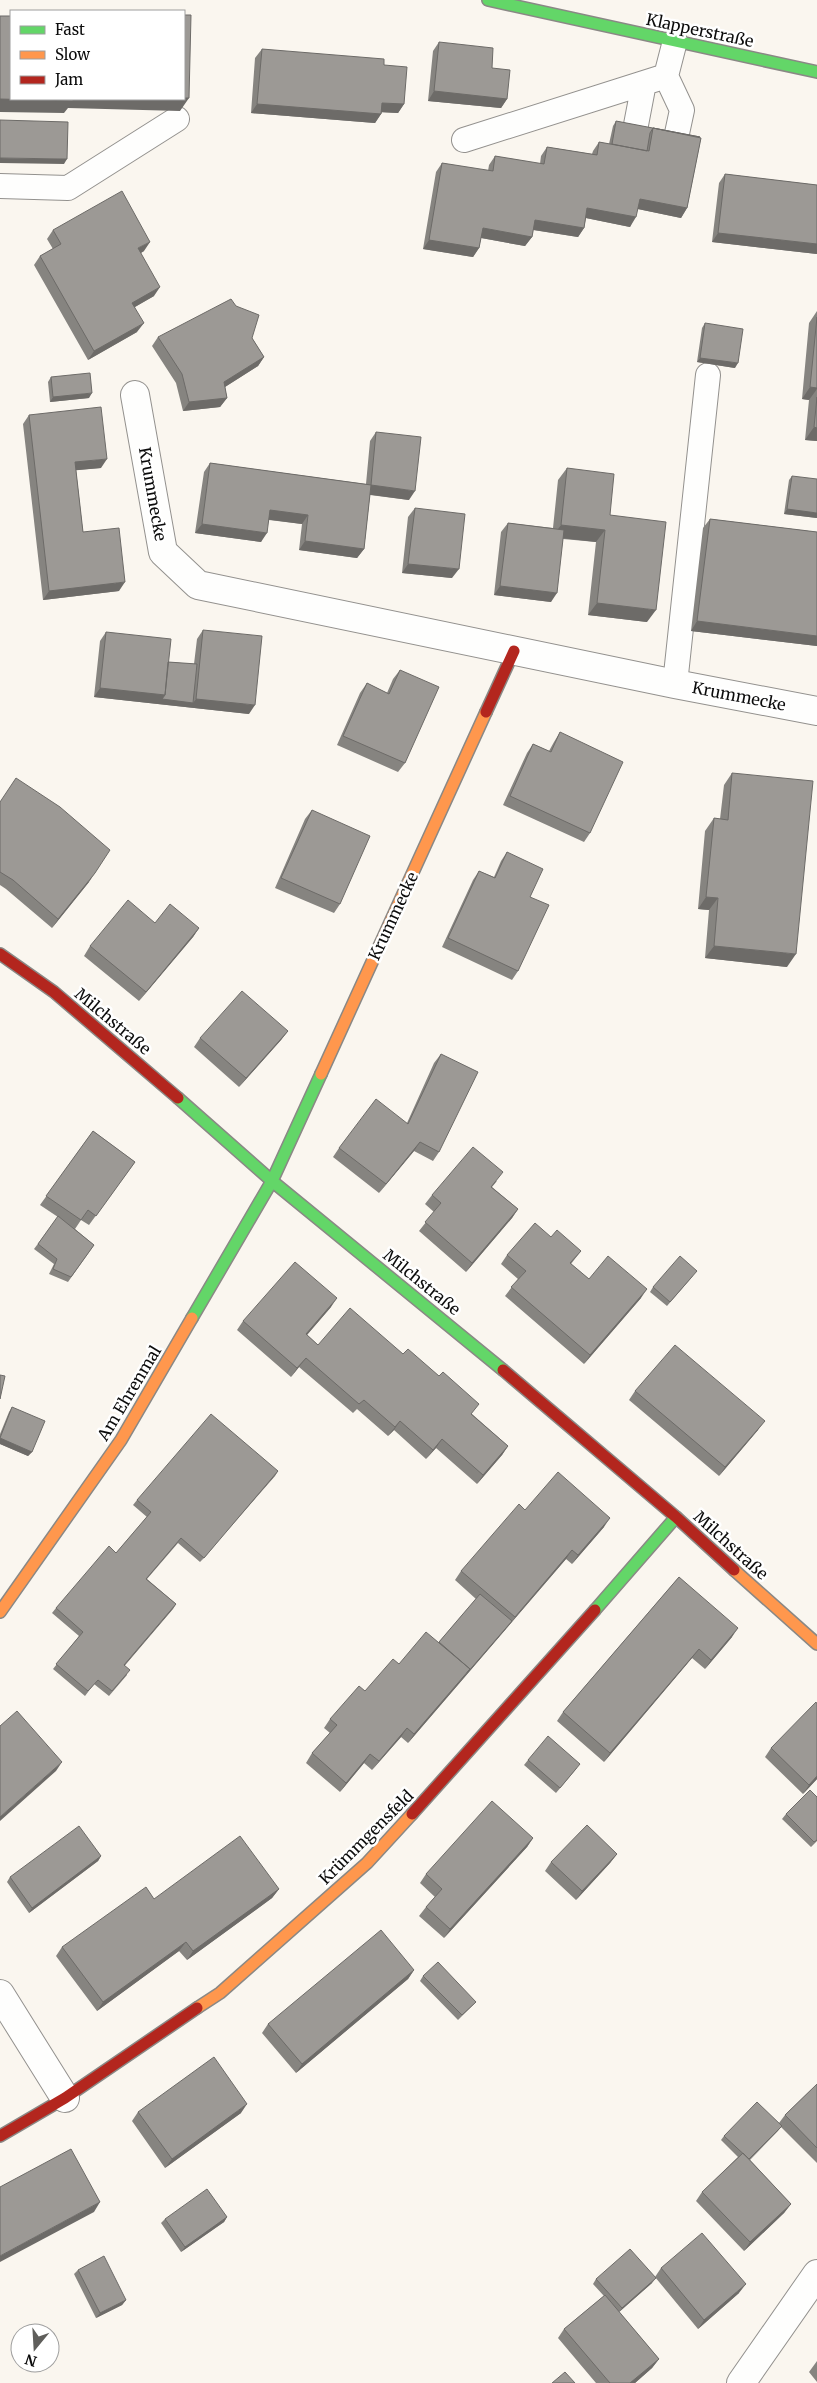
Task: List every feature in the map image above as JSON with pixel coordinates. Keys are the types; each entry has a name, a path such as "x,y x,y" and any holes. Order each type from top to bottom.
{"street":[{"name":"Klapperstraße","path":"488,0 817,72"},
{"name":"Krummecke","path":"135,395 163,552 198,585 675,684 817,711"},
{"name":"Krummecke","path":"272,1181 514,651"},
{"name":"Milchstraße","path":"0,954 54,992 272,1181 478,1348 676,1517 817,1644"},
{"name":"Am Ehrenmal","path":"0,1612 121,1440 272,1181"},
{"name":"Krümmgensfeld","path":"0,2136 66,2098 220,1993 368,1863 482,1738 676,1517"},
{"path":"0,1994 66,2098"},
{"path":"741,2383 817,2274"}],"lane":[{"path":"634,130 655,79 675,40"},
{"path":"655,79 682,110 676,138"},
{"path":"464,140 655,79"},
{"path":"0,186 68,188 177,120"},
{"path":"675,684 708,375"}],"building":[{"path":"185,15 191,15 189,98 185,98"},
{"path":"0,16 10,16 10,99 0,99"},
{"path":"439,42 493,48 492,68 510,70 507,99 434,91"},
{"path":"262,49 384,59 384,65 407,67 404,104 382,103 381,114 257,104"},
{"path":"36,100 73,100 73,101"},
{"path":"0,120 68,122 67,159 0,158"},
{"path":"616,121 653,128 650,133 647,151 612,144"},
{"path":"653,128 701,138 687,208 640,199 636,217 587,208 584,228 535,220 532,237 483,228 479,248 429,240 442,163 493,171 495,156 544,164 547,147 597,155 599,142 649,151"},
{"path":"725,174 817,185 817,244 718,233"},
{"path":"122,191 150,242 138,248 160,287 132,303 144,323 94,351 40,256 61,244 53,230"},
{"path":"231,299 236,306 259,315 252,338 264,357 224,382 227,398 189,402 182,374 158,337"},
{"path":"817,317 817,388 810,387"},
{"path":"705,323 743,329 738,363 700,358"},
{"path":"90,373 92,393 53,397 51,377"},
{"path":"817,397 817,428 814,427"},
{"path":"101,407 107,459 75,462 83,532 119,528 125,582 49,591 29,415"},
{"path":"376,432 421,437 415,491 371,485"},
{"path":"210,463 371,485 364,549 305,541 308,515 270,510 267,533 202,524"},
{"path":"567,468 614,474 610,515 666,522 656,610 597,603 605,530 561,525"},
{"path":"792,476 817,479 817,513 787,509"},
{"path":"415,508 465,514 459,569 408,564"},
{"path":"710,519 817,532 817,636 697,621"},
{"path":"508,523 564,530 557,593 500,586"},
{"path":"203,630 262,636 255,705 196,699"},
{"path":"106,632 171,639 165,695 100,688"},
{"path":"168,662 197,664 193,703 162,699 165,695"},
{"path":"400,670 439,687 405,763 343,736 367,683 389,694"},
{"path":"560,732 623,762 590,833 510,796 533,744 551,752"},
{"path":"732,773 813,781 796,954 714,946 718,898 706,897 714,818 728,820"},
{"path":"16,778 60,807 110,850 95,873 58,919 13,880 0,872 0,802"},
{"path":"312,810 370,836 340,904 281,878"},
{"path":"507,852 543,869 530,897 549,905 518,971 448,938 479,871 495,878"},
{"path":"128,900 155,923 170,904 199,928 146,992 90,946"},
{"path":"242,991 288,1031 246,1078 200,1038"},
{"path":"441,1054 478,1072 439,1152 420,1142 386,1184 339,1148 376,1099 408,1124"},
{"path":"93,1131 135,1162 96,1216 88,1210 81,1220 46,1196"},
{"path":"473,1147 503,1172 491,1187 518,1209 472,1263 425,1222 441,1203 432,1195"},
{"path":"58,1216 94,1245 71,1277 53,1269 57,1259 38,1244"},
{"path":"535,1223 551,1237 557,1230 581,1251 570,1263 589,1279 608,1256 647,1289 590,1355 511,1287 526,1271 507,1255"},
{"path":"680,1256 697,1271 670,1302 653,1287"},
{"path":"295,1262 337,1298 306,1334 318,1345 350,1308 403,1354 408,1349 439,1376 443,1372 479,1404 471,1414 508,1446 483,1475 442,1439 433,1450 400,1421 395,1427 364,1400 359,1404 306,1358 297,1368 243,1321"},
{"path":"675,1345 765,1421 725,1467 635,1391"},
{"path":"0,1375 5,1376 0,1399"},
{"path":"12,1407 45,1421 32,1452 0,1438"},
{"path":"211,1414 278,1471 204,1558 181,1538 146,1579 176,1604 124,1665 130,1670 112,1691 98,1680 88,1691 56,1664 83,1632 56,1608 109,1546 116,1553 151,1512 137,1500"},
{"path":"558,1472 610,1518 578,1555 572,1550 515,1617 461,1571 519,1504 525,1510"},
{"path":"679,1577 738,1628 711,1660 699,1649 610,1753 563,1712"},
{"path":"480,1594 512,1621 467,1673 470,1669 439,1642"},
{"path":"426,1632 470,1669 414,1734 407,1728 379,1761 370,1754 346,1783 312,1753 337,1725 330,1719 359,1686 365,1691 393,1659 399,1664"},
{"path":"816,1702 817,1776 809,1785 771,1748"},
{"path":"17,1711 62,1762 0,1817 0,1726"},
{"path":"548,1736 580,1764 560,1788 528,1760"},
{"path":"810,1790 817,1797 817,1840 814,1842 786,1814"},
{"path":"492,1801 533,1838 450,1929 426,1907 442,1889 426,1874"},
{"path":"587,1825 617,1854 582,1891 551,1862"},
{"path":"79,1826 101,1856 32,1908 10,1877"},
{"path":"240,1836 279,1889 193,1951 186,1942 103,2002 62,1947 146,1887 154,1899"},
{"path":"381,1930 414,1970 302,2064 268,2024"},
{"path":"438,1962 476,2002 462,2015 423,1976"},
{"path":"214,2057 247,2104 172,2159 138,2112"},
{"path":"817,2084 817,2148 785,2115"},
{"path":"757,2102 782,2126 749,2159 724,2136"},
{"path":"71,2149 100,2202 0,2256 0,2187"},
{"path":"743,2153 791,2204 750,2242 702,2192"},
{"path":"207,2189 227,2217 185,2247 165,2219"},
{"path":"702,2233 746,2284 704,2320 661,2268"},
{"path":"630,2249 656,2278 622,2308 596,2279"},
{"path":"104,2256 126,2300 100,2313 78,2270"},
{"path":"605,2295 659,2359 630,2383 610,2383 564,2329"},
{"path":"565,2372 575,2383 552,2383"}],"traffic: fast":[{"path":"488,0 817,72"},
{"path":"192,1318 272,1181 321,1074"},
{"path":"178,1098 272,1181 503,1370"},
{"path":"595,1610 676,1517"}],"traffic: slow":[{"path":"321,1074 486,712"},
{"path":"0,1612 121,1440 192,1318"},
{"path":"734,1570 817,1644"},
{"path":"197,2008 220,1993 367,1863 412,1814"}],"traffic: jam":[{"path":"486,712 514,651"},
{"path":"0,954 54,992 178,1098"},
{"path":"503,1370 676,1517 734,1570"},
{"path":"412,1814 595,1610"},
{"path":"0,2136 65,2098 197,2008"}]}
